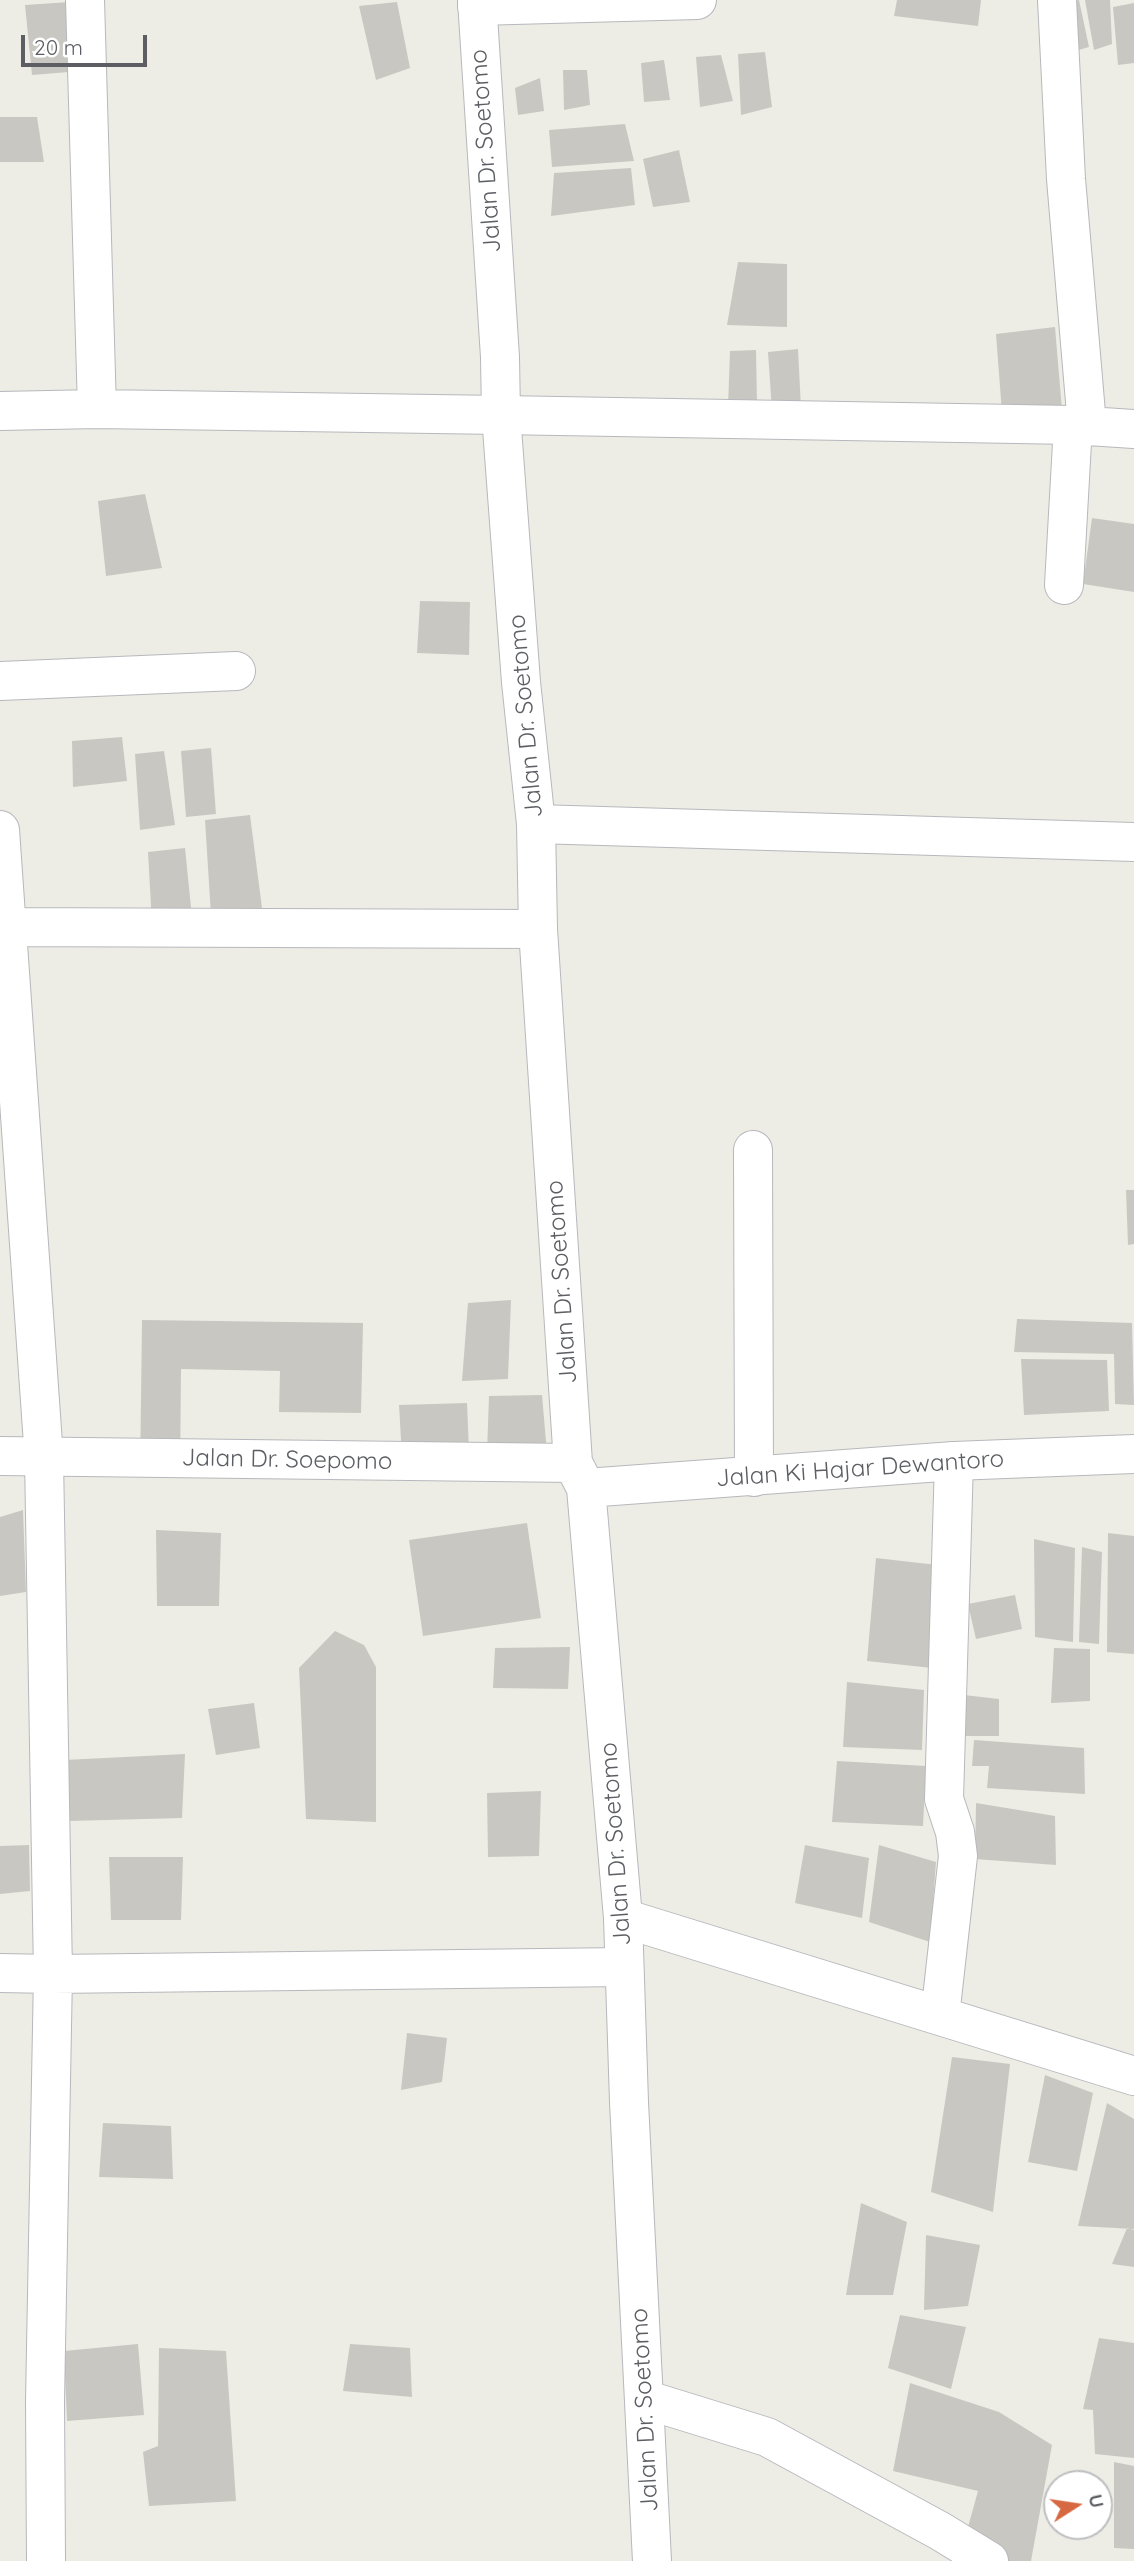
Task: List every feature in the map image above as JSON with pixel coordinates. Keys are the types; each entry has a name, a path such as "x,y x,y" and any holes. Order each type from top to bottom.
{"street":[{"path":"85,0 97,409"},
{"path":"477,3 697,0"},
{"path":"1057,0 1080,425 1064,585"},
{"name":"Jalan Dr. Soetomo","path":"477,3 500,357 500,415 536,824 538,929 580,1476 623,1918 652,2561"},
{"path":"0,411 97,409 500,415 1080,425 1134,429"},
{"path":"0,681 236,671"},
{"path":"536,824 1134,842"},
{"path":"0,830 4,927 44,1458 53,1975 45,2401 46,2561"},
{"path":"4,927 538,929"},
{"path":"753,1150 754,1477"},
{"name":"Jalan Ki Hajar Dewantoro","path":"580,1476 754,1477 954,1461 1134,1454"},
{"name":"Jalan Dr. Soepomo","path":"0,1456 580,1476"},
{"path":"940,2016 958,1856 955,1832 944,1799 954,1461"},
{"path":"623,1918 1134,2076"},
{"path":"0,1973 53,1975 624,1967"},
{"path":"644,2399 767,2437 940,2530 989,2561"}],"building":[{"path":"897,0 981,0 978,26 894,16"},
{"path":"1079,0 1089,47 1065,54 1062,4"},
{"path":"1085,0 1110,0 1112,44 1094,50"},
{"path":"70,2 81,71 32,75 25,5"},
{"path":"397,2 410,68 376,80 359,6"},
{"path":"1134,3 1134,63 1118,65 1113,7"},
{"path":"765,52 772,107 741,115 738,54"},
{"path":"721,55 733,101 700,107 696,57"},
{"path":"664,60 670,100 644,102 641,63"},
{"path":"563,70 587,70 590,105 564,110"},
{"path":"540,78 544,111 518,115 515,88"},
{"path":"0,117 37,117 44,162 0,162"},
{"path":"625,124 634,161 552,167 549,130"},
{"path":"679,150 690,202 653,207 643,159"},
{"path":"631,168 635,205 551,216 554,173"},
{"path":"738,262 787,264 787,327 727,325"},
{"path":"1055,327 1062,410 1002,413 996,334"},
{"path":"798,349 801,408 772,410 768,352"},
{"path":"756,350 757,404 728,407 730,351"},
{"path":"145,494 162,568 106,576 98,501"},
{"path":"1092,518 1134,524 1134,592 1083,584"},
{"path":"420,601 470,602 469,655 417,653"},
{"path":"122,737 127,781 73,787 72,741"},
{"path":"211,748 216,814 186,817 181,751"},
{"path":"164,751 175,825 140,830 135,754"},
{"path":"250,815 262,908 211,915 205,820"},
{"path":"185,848 192,917 152,924 148,852"},
{"path":"1126,1190 1134,1190 1134,1244 1128,1245"},
{"path":"511,1300 508,1379 462,1381 468,1303"},
{"path":"1017,1319 1132,1323 1134,1405 1115,1404 1114,1354 1014,1352"},
{"path":"142,1320 363,1323 361,1413 279,1412 280,1371 181,1369 180,1476 140,1475"},
{"path":"1021,1359 1107,1360 1109,1411 1024,1415"},
{"path":"542,1395 547,1453 487,1453 489,1396"},
{"path":"467,1403 469,1452 402,1457 399,1405"},
{"path":"23,1510 26,1592 0,1596 0,1517"},
{"path":"527,1523 541,1618 423,1636 409,1540"},
{"path":"156,1530 221,1533 219,1606 157,1606"},
{"path":"1108,1533 1134,1536 1134,1654 1107,1652"},
{"path":"1034,1539 1075,1548 1073,1642 1035,1637"},
{"path":"1082,1547 1102,1552 1099,1644 1079,1642"},
{"path":"876,1558 937,1565 932,1668 867,1661"},
{"path":"1015,1595 1022,1629 976,1639 968,1604"},
{"path":"335,1631 364,1645 376,1667 376,1822 306,1819 299,1668"},
{"path":"570,1647 568,1689 493,1688 495,1648"},
{"path":"1054,1648 1090,1649 1090,1701 1051,1703"},
{"path":"847,1682 924,1690 922,1750 843,1747"},
{"path":"955,1694 999,1699 999,1736 952,1736"},
{"path":"254,1703 260,1748 216,1755 208,1709"},
{"path":"974,1740 1084,1748 1085,1794 987,1788 989,1766 972,1766"},
{"path":"185,1754 182,1818 69,1821 64,1760"},
{"path":"837,1761 926,1766 923,1826 832,1822"},
{"path":"541,1791 539,1856 488,1857 487,1793"},
{"path":"976,1803 1055,1816 1056,1865 975,1859"},
{"path":"29,1845 30,1891 0,1894 0,1846"},
{"path":"805,1845 869,1858 862,1918 795,1903"},
{"path":"879,1845 936,1862 930,1942 869,1922"},
{"path":"109,1857 183,1857 181,1920 111,1920"},
{"path":"407,2033 447,2038 442,2082 401,2090"},
{"path":"952,2057 1010,2064 993,2212 931,2192"},
{"path":"1045,2075 1093,2093 1077,2171 1028,2162"},
{"path":"1107,2103 1134,2119 1134,2229 1078,2226"},
{"path":"103,2123 171,2126 173,2179 99,2177"},
{"path":"861,2203 907,2222 893,2295 846,2295"},
{"path":"1127,2228 1134,2230 1134,2267 1112,2264"},
{"path":"926,2235 980,2245 968,2306 924,2310"},
{"path":"900,2315 966,2327 951,2389 888,2368"},
{"path":"1099,2338 1134,2343 1134,2458 1095,2454 1093,2410 1083,2409"},
{"path":"138,2344 144,2415 67,2421 64,2351"},
{"path":"350,2344 410,2348 412,2397 343,2391"},
{"path":"159,2348 226,2351 236,2501 149,2506 143,2452 158,2446"},
{"path":"910,2383 999,2412 1052,2445 1047,2470 1043,2470 1043,2495 1031,2561 1004,2561 963,2545 978,2491 893,2471"},
{"path":"1114,2462 1134,2466 1134,2549 1114,2548"}]}
